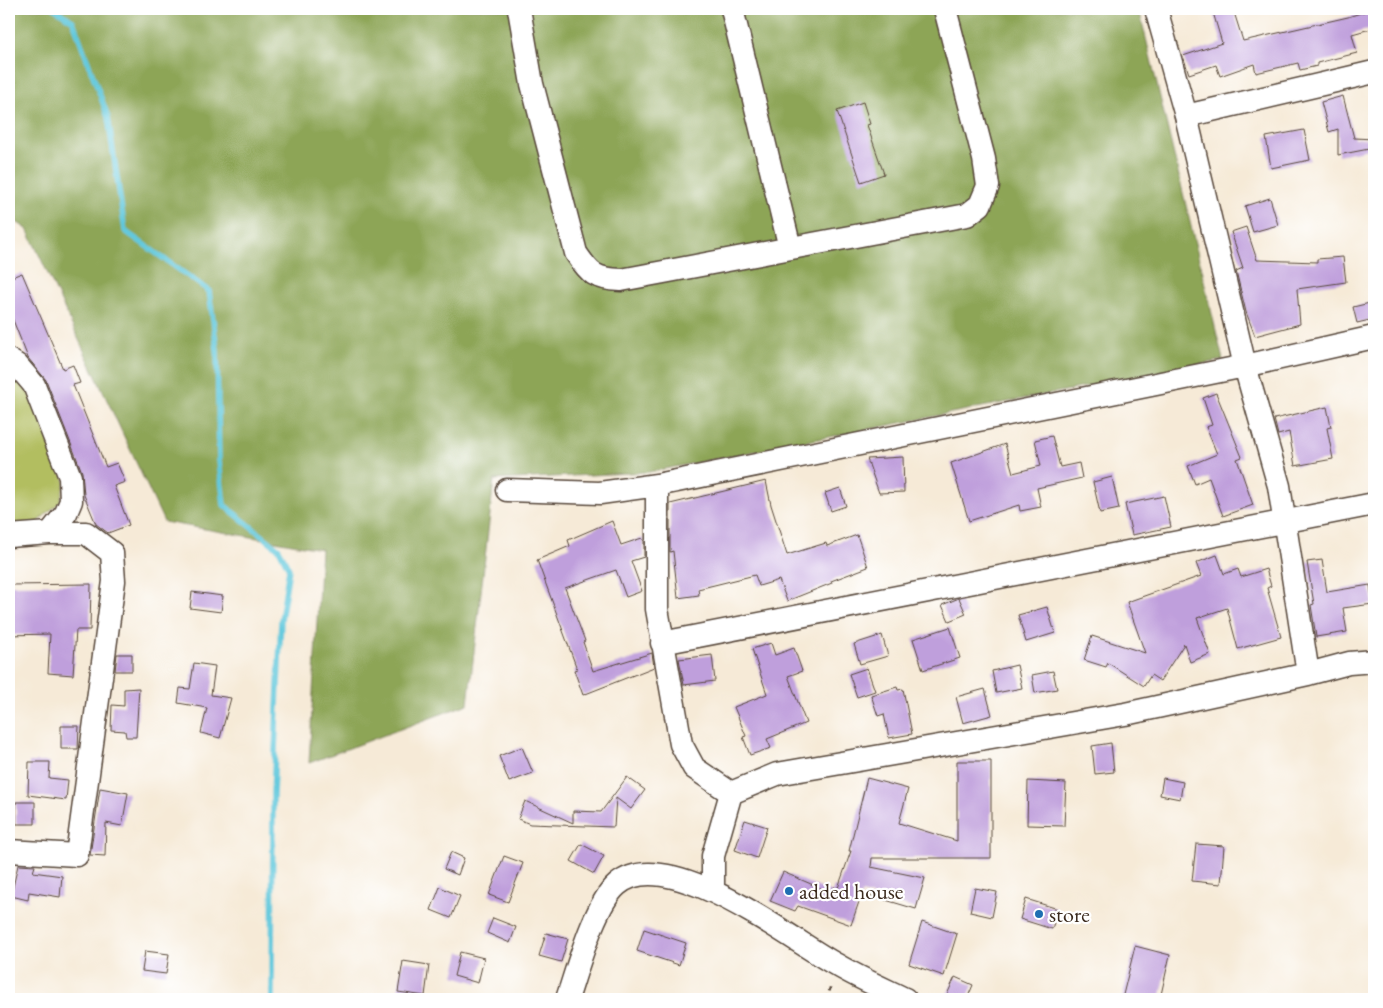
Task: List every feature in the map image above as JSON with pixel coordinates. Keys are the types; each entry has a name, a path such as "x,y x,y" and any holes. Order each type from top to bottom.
{"street":[{"path":"519,9 532,84 576,253 592,274 604,279 621,280 967,215 980,205 988,186 984,159 945,9"},
{"path":"732,9 790,248"},
{"path":"1156,9 1186,116 1245,366 1279,486 1308,674"},
{"path":"1186,116 1374,72"},
{"path":"507,490 600,493 657,485 1245,366 1374,338"},
{"path":"9,360 17,365 34,384 70,477 71,501 66,513 50,532"},
{"path":"657,485 657,609 681,744 694,768 731,793"},
{"path":"662,643 1286,523 1374,504"},
{"path":"9,536 50,532 86,533 112,553 114,581 99,681 92,760 77,855 9,851"},
{"path":"731,793 777,774 1124,714 1349,664 1374,661"},
{"path":"713,890 713,856 731,793"},
{"path":"567,999 594,924 606,901 621,882 627,878 642,875 679,877 713,890 837,966 905,999"}],"green space":[{"path":"9,9 1139,9 1223,360 649,472 494,480 468,704 309,763 321,549 164,522 27,229 9,217"},
{"path":"9,367 25,380 65,481 60,502 35,524 9,526"}],"building":[{"path":"1212,9 1233,9 1243,41 1348,17 1370,10 1374,28 1352,34 1357,53 1317,63 1317,66 1300,70 1298,63 1256,73 1254,64 1220,76 1216,65 1189,74 1183,56 1222,43"},
{"path":"1343,96 1354,138 1374,139 1374,148 1338,155 1338,129 1329,132 1321,102"},
{"path":"863,102 870,124 867,125 884,174 861,182 837,111"},
{"path":"1304,130 1310,160 1271,168 1266,137"},
{"path":"1270,198 1278,225 1253,232 1245,206"},
{"path":"1246,227 1257,260 1317,262 1317,259 1343,257 1346,282 1297,289 1300,324 1255,336 1246,312 1236,271 1243,268 1231,232"},
{"path":"22,273 63,369 73,365 80,383 73,385 106,467 117,463 125,482 114,486 129,525 108,533 96,524 84,495 82,472 46,380 28,358 9,310 9,278"},
{"path":"1374,302 1374,319 1357,323 1353,307"},
{"path":"1216,393 1242,457 1237,459 1253,505 1223,516 1209,478 1195,484 1188,466 1217,454 1206,427 1212,425 1203,398"},
{"path":"1327,407 1331,427 1327,428 1333,459 1295,466 1289,432 1278,435 1274,419"},
{"path":"1052,436 1060,467 1079,463 1082,478 1037,488 1041,507 1020,511 1019,505 969,521 951,463 1005,444 1013,473 1041,466 1035,440"},
{"path":"903,457 904,492 879,493 867,459"},
{"path":"1112,477 1119,509 1100,513 1093,482"},
{"path":"766,481 771,505 787,555 826,543 827,546 857,535 868,567 787,601 779,580 759,586 755,575 698,589 699,595 678,598 673,551 670,552 670,504"},
{"path":"840,488 846,506 831,511 825,493"},
{"path":"1164,496 1171,527 1132,535 1125,504"},
{"path":"612,521 621,545 642,538 644,541 644,557 631,561 642,591 626,597 616,570 565,588 585,641 583,642 593,671 652,653 654,667 583,695 574,670 577,669 537,560 570,546 568,540"},
{"path":"1217,555 1224,574 1238,569 1241,577 1266,569 1271,586 1267,588 1281,637 1238,649 1227,608 1197,618 1210,654 1190,662 1184,644 1160,681 1151,675 1144,686 1108,663 1106,667 1084,660 1092,636 1145,653 1127,602 1201,576 1196,563"},
{"path":"1322,560 1327,592 1370,585 1373,604 1343,608 1347,632 1316,637 1311,605 1314,604 1307,562"},
{"path":"91,584 90,630 76,630 73,675 48,673 50,634 9,635 9,585"},
{"path":"192,592 223,596 221,612 190,608"},
{"path":"959,598 966,614 949,621 942,605"},
{"path":"1047,607 1055,633 1026,642 1018,615"},
{"path":"950,627 960,658 923,670 913,639"},
{"path":"882,635 888,656 860,664 854,644"},
{"path":"771,643 775,655 794,648 802,671 788,676 806,723 767,739 771,748 750,755 743,737 746,736 734,707 767,694 752,649"},
{"path":"117,654 132,654 132,671 115,671"},
{"path":"712,655 715,681 684,685 679,659"},
{"path":"194,663 215,666 211,695 231,698 220,738 201,733 207,708 178,703 180,688 190,689"},
{"path":"1017,665 1022,688 996,693 992,671"},
{"path":"867,668 875,691 857,697 849,674"},
{"path":"1053,671 1057,689 1035,693 1032,675"},
{"path":"897,687 898,690 903,689 912,734 889,738 884,714 878,716 871,695"},
{"path":"139,688 136,737 126,737 125,731 111,730 112,705 124,706 124,689"},
{"path":"985,689 992,715 963,723 956,697"},
{"path":"61,726 79,726 78,749 61,749"},
{"path":"1111,743 1114,772 1095,774 1092,746"},
{"path":"522,747 533,773 509,782 499,756"},
{"path":"957,761 991,761 991,858 872,858 871,867 925,878 916,909 862,893 851,925 798,906 795,911 770,901 783,872 832,893 834,887 838,888 851,851 849,851 867,778 908,789 899,823 957,841"},
{"path":"29,762 50,762 49,778 68,780 66,800 28,795"},
{"path":"627,777 645,790 631,809 616,798 614,827 530,824 518,819 525,801 573,823 573,811 601,812"},
{"path":"1163,778 1183,782 1180,799 1160,795"},
{"path":"1028,781 1066,783 1064,826 1027,825"},
{"path":"100,788 128,793 122,826 106,823 105,856 90,855"},
{"path":"16,802 35,802 35,824 16,824"},
{"path":"745,820 767,827 757,858 735,850"},
{"path":"581,844 604,856 594,874 571,861"},
{"path":"1196,844 1224,846 1221,884 1192,881"},
{"path":"451,852 464,858 458,875 444,869"},
{"path":"504,856 523,863 508,902 489,895"},
{"path":"18,865 35,866 33,872 62,876 60,897 29,892 28,900 11,896"},
{"path":"440,887 460,896 451,918 431,910"},
{"path":"975,888 997,892 992,917 970,912"},
{"name":"store","path":"1026,899 1058,909 1052,929 1020,919"},
{"path":"493,918 516,927 510,943 487,933"},
{"path":"922,922 957,934 944,976 909,964"},
{"path":"644,929 686,943 679,965 637,951"},
{"path":"546,933 568,939 561,962 539,956"},
{"path":"1135,946 1170,955 1160,999 1122,999"},
{"path":"145,951 169,954 166,974 142,971"},
{"path":"460,952 484,958 478,983 454,976"},
{"path":"403,961 429,965 425,996 398,992"},
{"path":"955,977 973,985 967,999 945,999"}],"waterway":[{"path":"55,9 73,21 108,117 125,231 209,291 217,349 219,461 224,505 279,549 289,569 281,620 273,795 272,999"}],"place":[{"name":"added house","path":"789,891"},
{"name":"store","path":"1039,914"}]}
